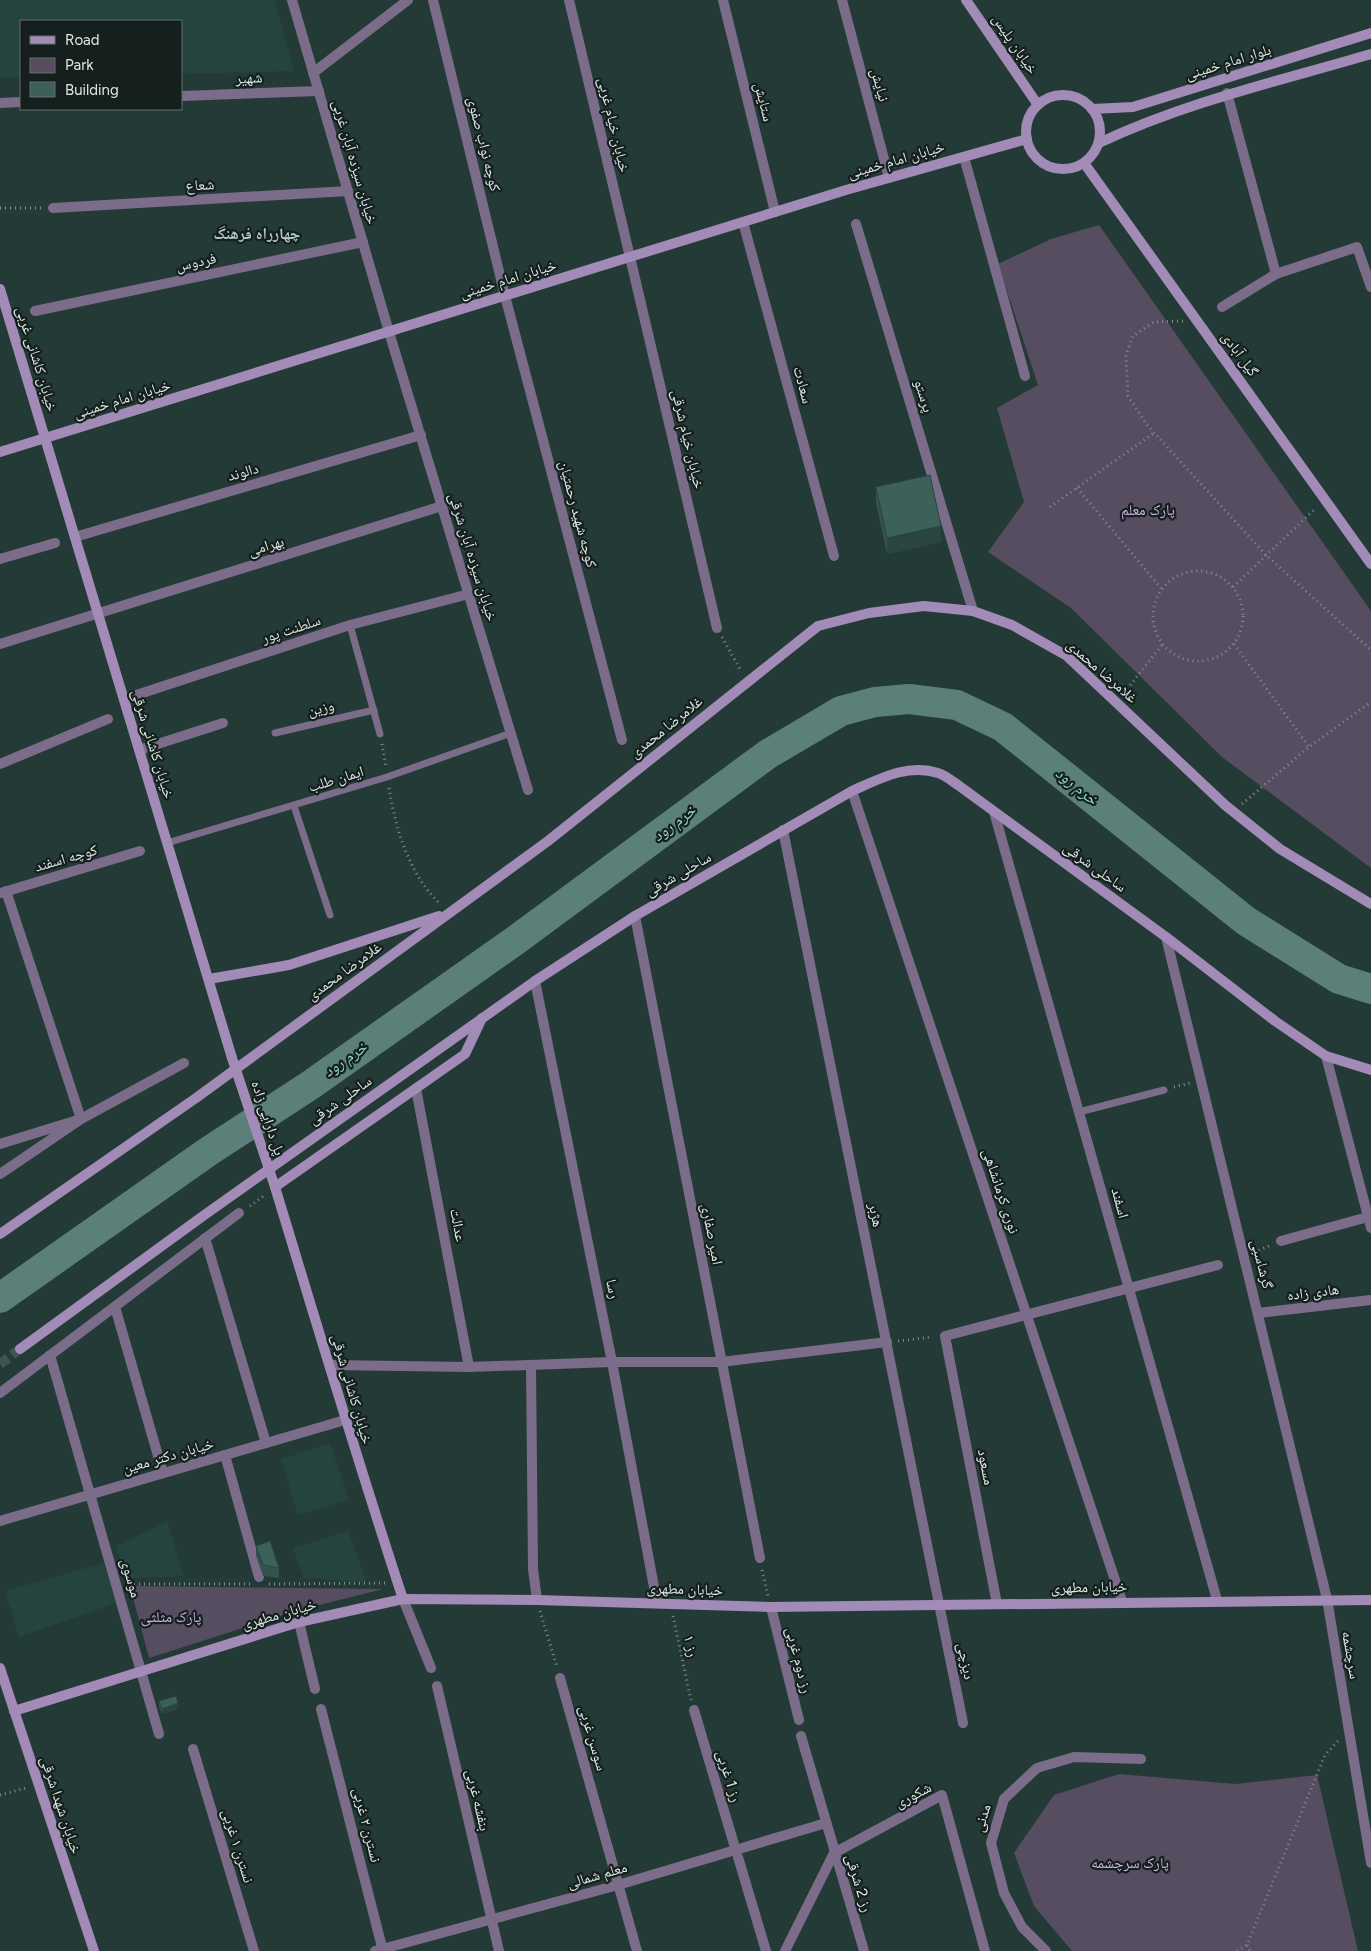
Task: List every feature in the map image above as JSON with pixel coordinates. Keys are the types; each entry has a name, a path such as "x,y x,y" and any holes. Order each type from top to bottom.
{"main road":[{"name":"خیابان پلیس","path":"966,0 1038,106"},
{"name":"بلوار امام خمینی","path":"1092,109 1132,107 1371,32"},
{"name":"بلوار امام خمینی","path":"1099,143 1136,125 1227,93 1371,54"},
{"path":"1059,96 1072,96 1083,101 1092,109 1098,119 1100,131 1099,143 1093,154 1074,168 1061,169 1039,160 1027,138 1027,127 1031,115 1038,106 1048,99 1059,96"},
{"name":"خیابان امام خمینی","path":"0,452 775,212 1027,138"},
{"name":"گیل آبادی","path":"1084,162 1371,564"},
{"name":"خیابان کاشانی غربی","path":"0,289 45,438"},
{"name":"خیابان کاشانی شرقی","path":"45,438 232,1058"},
{"name":"غلامرضا محمدی","path":"0,1234 196,1098 548,841 818,626 869,613 924,606 972,611 1012,625 1067,656 1233,811 1280,849 1371,904"},
{"name":"ساحلی شرقی","path":"20,1350 210,1210 482,1017 635,916 852,791 887,775 914,769 938,773 994,812 1166,938 1275,1022 1326,1056 1371,1070"},
{"path":"208,979 289,966 449,913"},
{"path":"275,1187 465,1054 482,1017"},
{"name":"پل دارایی زاده","path":"232,1058 275,1187"},
{"name":"خیابان کاشانی شرقی","path":"275,1187 345,1420 403,1599"},
{"name":"خیابان مطهری","path":"14,1711 298,1622 403,1599 537,1600 770,1607 941,1606 1122,1601 1371,1600"},
{"name":"خیابان شهدا شرقی","path":"0,1668 94,1951"}],"street":[{"name":"خیابان سیزده آبان غربی","path":"292,0 390,332"},
{"path":"313,72 408,0"},
{"name":"کوچه نواب صفوی","path":"433,0 505,296"},
{"name":"خیابان خیام غربی","path":"570,0 630,257"},
{"name":"ستایش","path":"723,0 775,212"},
{"name":"نیایش","path":"842,0 889,178"},
{"name":"شهیر","path":"182,96 319,91"},
{"path":"1227,93 1276,274"},
{"path":"0,103 20,102"},
{"path":"964,157 1025,376"},
{"name":"شعاع","path":"54,208 348,192"},
{"name":"سعادت","path":"743,222 834,556"},
{"name":"پرستو","path":"856,224 972,611"},
{"name":"فردوس","path":"35,311 363,242"},
{"path":"1222,307 1276,274 1357,247 1371,287"},
{"name":"خیابان خیام شرقی","path":"630,257 717,628"},
{"name":"کوچه شهید رحمتیان","path":"505,296 622,740"},
{"name":"خیابان سیزده آبان شرقی","path":"390,332 528,790"},
{"name":"دالوند","path":"75,537 421,435"},
{"name":"بهرامی","path":"0,644 442,506"},
{"path":"0,559 55,543"},
{"name":"سلطنت پور","path":"124,699 350,625 469,594"},
{"path":"0,764 108,719"},
{"path":"139,750 223,723"},
{"name":"نوری کرمانشاهی","path":"852,791 1122,1601"},
{"name":"اسفند","path":"994,812 1217,1600"},
{"name":"هژبر","path":"783,830 941,1606"},
{"name":"کوچه اسفند","path":"3,892 140,852"},
{"path":"3,892 81,1119"},
{"name":"امیر صفاری","path":"635,916 760,1558"},
{"name":"گرشاسبی","path":"1166,938 1327,1599"},
{"name":"رسا","path":"535,981 612,1362 657,1603"},
{"path":"1326,1056 1371,1228"},
{"path":"0,1174 81,1119 184,1063"},
{"name":"عدالت","path":"416,1090 469,1367"},
{"path":"0,1144 81,1119"},
{"path":"0,1393 239,1213"},
{"path":"1281,1241 1369,1216"},
{"path":"205,1238 266,1443"},
{"path":"945,1336 1218,1265"},
{"name":"هادی زاده","path":"1258,1313 1371,1300"},
{"path":"115,1307 163,1473"},
{"name":"مسعود","path":"945,1336 997,1604"},
{"path":"330,1365 469,1367 612,1362 721,1362 887,1342"},
{"name":"موسوی","path":"50,1355 159,1734"},
{"path":"531,1365 533,1569 537,1600"},
{"name":"خیابان دکتر معین","path":"0,1521 345,1420"},
{"path":"225,1455 259,1576"},
{"path":"403,1599 431,1668"},
{"name":"سرچشمه","path":"1327,1599 1371,1863"},
{"name":"دیزچی","path":"941,1606 963,1723"},
{"name":"رز دوم غربی","path":"770,1607 799,1720"},
{"path":"298,1622 314,1689"},
{"name":"سوسن غربی","path":"560,1678 637,1951"},
{"name":"بنفشه غربی","path":"437,1686 499,1951"},
{"name":"نسترن ۲ غربی","path":"321,1709 380,1950"},
{"name":"رز 1 غربی","path":"694,1710 766,1951"},
{"path":"801,1736 826,1823"},
{"name":"نسترن ۱ غربی","path":"193,1749 254,1951"},
{"name":"مدنی","path":"1046,1951 1022,1927 1004,1893 991,1843 1004,1799 1037,1768 1074,1756 1141,1759"},
{"name":"شکوری","path":"834,1853 942,1795 985,1951"},
{"name":"معلم شمالی","path":"380,1950 737,1854 826,1823"},
{"name":"رز 2 شرقی","path":"826,1823 864,1951"},
{"path":"785,1951 834,1853"}],"lane":[{"path":"350,625 380,734"},
{"name":"وزین","path":"275,733 374,710"},
{"name":"ایمان طلب","path":"168,843 387,777 511,733"},
{"path":"294,806 330,915"},
{"path":"1079,1112 1164,1090"}],"path":[{"path":"0,208 54,208"},
{"path":"1197,321 1154,322 1133,336 1126,355 1128,396 1154,433 1266,555 1371,650"},
{"path":"1050,507 1154,433"},
{"path":"1076,488 1161,588"},
{"path":"1233,587 1325,499"},
{"path":"1197,570 1217,574 1233,587 1242,605 1242,626 1234,644 1218,657 1198,662 1178,658 1162,645 1153,627 1153,606 1161,588 1177,575 1197,570"},
{"path":"717,628 746,682"},
{"path":"1234,644 1309,747"},
{"path":"1116,702 1162,645"},
{"path":"1233,811 1309,747 1371,702"},
{"path":"380,734 393,812 408,857 425,890 449,913"},
{"path":"1164,1090 1200,1080"},
{"path":"239,1213 275,1187"},
{"path":"1244,1256 1281,1241"},
{"path":"887,1342 945,1336"},
{"path":"760,1558 770,1607"},
{"path":"537,1600 560,1678"},
{"name":"رز ۱","path":"670,1603 690,1693"},
{"path":"1237,1951 1246,1945 1325,1756 1334,1743 1350,1734"},
{"path":"0,1795 39,1785"},
{"path":"1246,1945 1250,1951"}],"shaded area":[{"path":"0,0 275,0 294,71 182,74 182,20 20,20 20,77 0,77"},
{"path":"330,1443 349,1500 298,1515 281,1459"},
{"path":"167,1521 184,1576 127,1579 116,1547"},
{"path":"348,1531 367,1582 304,1578 293,1548"},
{"path":"104,1563 116,1603 19,1637 5,1591"}],"green space":[{"name":"پارک معلم","path":"1099,225 1371,611 1371,868 1222,757 1071,608 988,552 1024,502 997,408 1038,385 998,264 1051,239"},
{"name":"پارک مثلثی","path":"130,1586 383,1589 299,1610 149,1658"},
{"name":"پارک سرچشمه","path":"1119,1774 1235,1784 1317,1775 1358,1951 1072,1951 1034,1906 1014,1853 1054,1795"}],"building":[{"path":"930,475 941,526 887,538 876,487"},
{"path":"270,1541 279,1568 263,1565 256,1546"},
{"path":"176,1696 178,1703 162,1709 159,1701"}],"waterway":[{"name":"خرم رود","path":"0,1298 209,1151 309,1086 516,940 768,754 841,711 875,702 909,699 957,705 1003,727 1246,921 1339,979 1371,989"}],"tunnel":[{"path":"0,1364 20,1349"}],"district":[{"name":"چهارراه فرهنگ","path":"257,233"}]}
